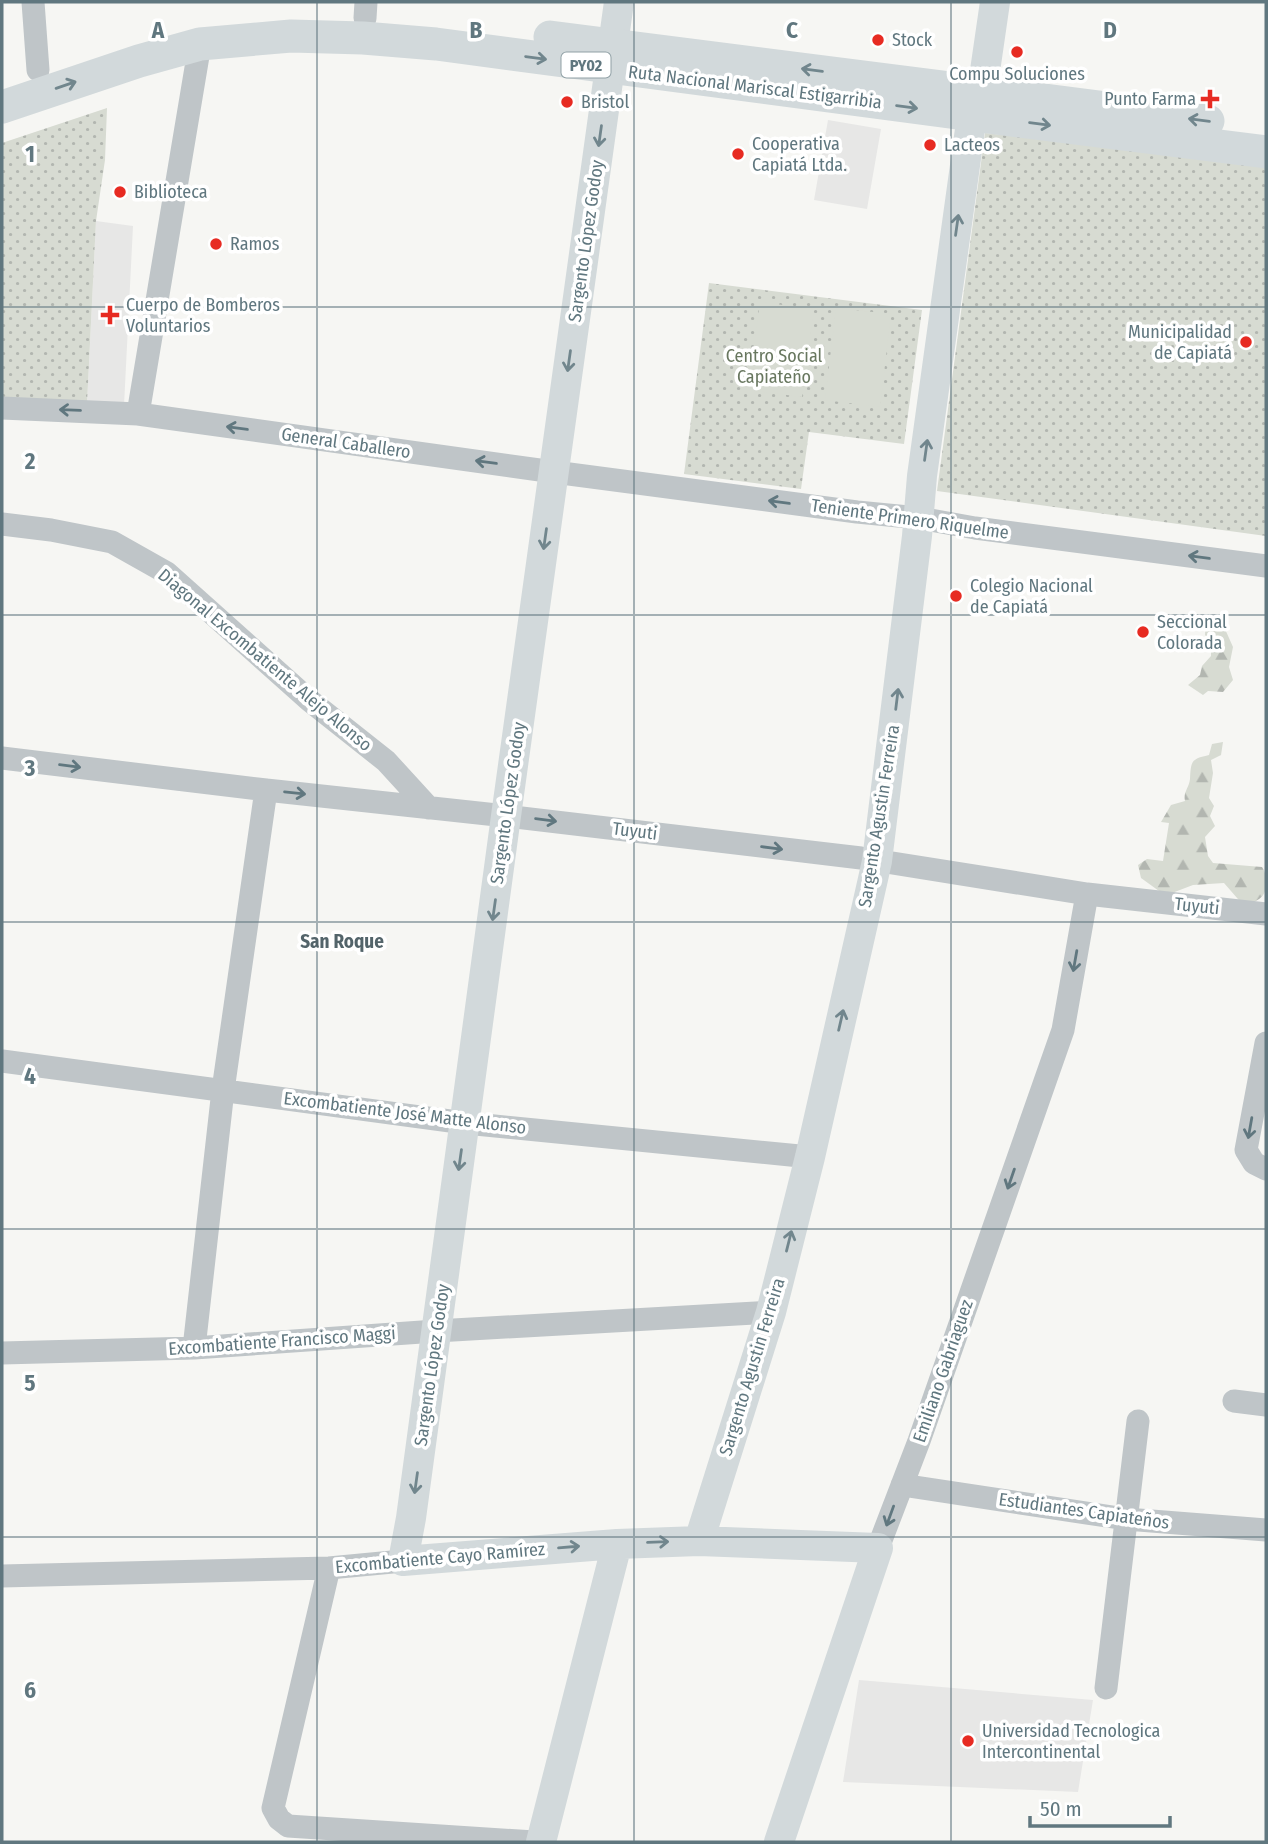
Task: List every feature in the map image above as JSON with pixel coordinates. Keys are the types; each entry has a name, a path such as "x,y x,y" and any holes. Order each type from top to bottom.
{"highway":[{"name":"Ruta Nacional Mariscal Estigarribia","path":"2,82 136,38 197,23 366,10 611,57"},
{"name":"Ruta Nacional Mariscal Estigarribia","path":"2,107 139,61 200,44 291,36 363,38 611,57 974,103 1266,129"},
{"name":"Ruta Nacional Mariscal Estigarribia","path":"974,103 1266,152"}],"main road":[{"name":"Sargento López Godoy","path":"403,1561 619,2"},
{"path":"974,103 974,69 982,2"},
{"path":"974,103 985,71 995,2"},
{"name":"Sargento Agustin Ferreira","path":"699,1541 771,1312 810,1157 877,861 922,476 974,103"},
{"name":"Excombatiente Cayo Ramírez","path":"403,1561 617,1544 699,1541 878,1548"},
{"path":"541,1842 617,1544"},
{"name":"Emiliano Gabriaguez","path":"779,1842 878,1548"}],"street":[{"path":"33,2 38,71"},
{"path":"138,414 200,44"},
{"name":"General Caballero","path":"2,408 138,414 554,472"},
{"name":"Teniente Primero Riquelme","path":"554,472 919,518 975,528 1266,566"},
{"name":"Diagonal Excombatiente Alejo Alonso","path":"2,524 112,542 167,573 309,700 386,761 429,807"},
{"name":"Tuyuti","path":"2,758 877,861 1087,894 1266,914"},
{"path":"194,1348 223,1090 266,790"},
{"name":"Emiliano Gabriaguez","path":"878,1548 919,1441 1063,1030 1087,894"},
{"path":"1260,1166 1246,1150 1266,1043"},
{"name":"Excombatiente José Matte Alonso","path":"2,1061 465,1123 810,1157"},
{"name":"Excombatiente Francisco Maggi","path":"2,1353 194,1348 771,1312"},
{"path":"1234,1401 1266,1405"},
{"path":"1106,1688 1138,1421"},
{"name":"Estudiantes Capiateños","path":"902,1485 1126,1519 1266,1530"},
{"name":"Excombatiente Cayo Ramírez","path":"2,1576 329,1567 403,1561"},
{"path":"329,1567 273,1808 279,1819 288,1826 534,1842"}],"shaded area":[{"path":"828,120 881,129 867,209 814,200"},
{"name":"Cuerpo de Bomberos Voluntarios","path":"96,221 133,226 124,406 87,405"},
{"name":"Universidad Tecnologica Intercontinental","path":"859,1680 1093,1700 1078,1792 843,1782"}],"green space":[{"path":"107,108 105,160 96,221 87,404 2,407 2,143"},
{"path":"985,133 1266,163 1266,536 937,491"},
{"name":"Centro Social Capiateño","path":"709,283 922,310 904,444 809,432 801,489 684,474"},
{"path":"760,302 814,309 802,397 748,390"},
{"path":"836,308 891,314 880,407 825,400"},
{"path":"1206,619 1221,620 1233,647 1229,667 1233,680 1223,692 1208,691 1203,695 1188,685 1200,675 1202,666 1211,656 1211,641 1205,635"},
{"path":"1223,742 1221,755 1211,760 1213,773 1209,798 1214,806 1210,816 1215,826 1205,837 1208,856 1213,863 1262,867 1266,889 1260,899 1244,906 1224,883 1193,885 1172,893 1159,891 1141,878 1138,865 1147,859 1163,861 1169,823 1161,822 1171,805 1185,801 1193,762 1209,755 1212,744"}],"place":[{"name":"Stock","path":"878,40"},
{"name":"Compu Soluciones","path":"1017,52"},
{"name":"Punto Farma","path":"1210,99"},
{"name":"Bristol","path":"567,102"},
{"name":"Lacteos","path":"930,145"},
{"name":"Cooperativa Capiatá Ltda.","path":"738,154"},
{"name":"Biblioteca","path":"120,192"},
{"name":"Ramos","path":"216,244"},
{"name":"Cuerpo de Bomberos Voluntarios","path":"110,315"},
{"name":"Municipalidad de Capiatá","path":"1246,342"},
{"name":"Colegio Nacional de Capiatá","path":"956,596"},
{"name":"Seccional Colorada","path":"1143,632"},
{"name":"Universidad Tecnologica Intercontinental","path":"968,1741"}],"district":[{"name":"San Roque","path":"342,941"}]}
